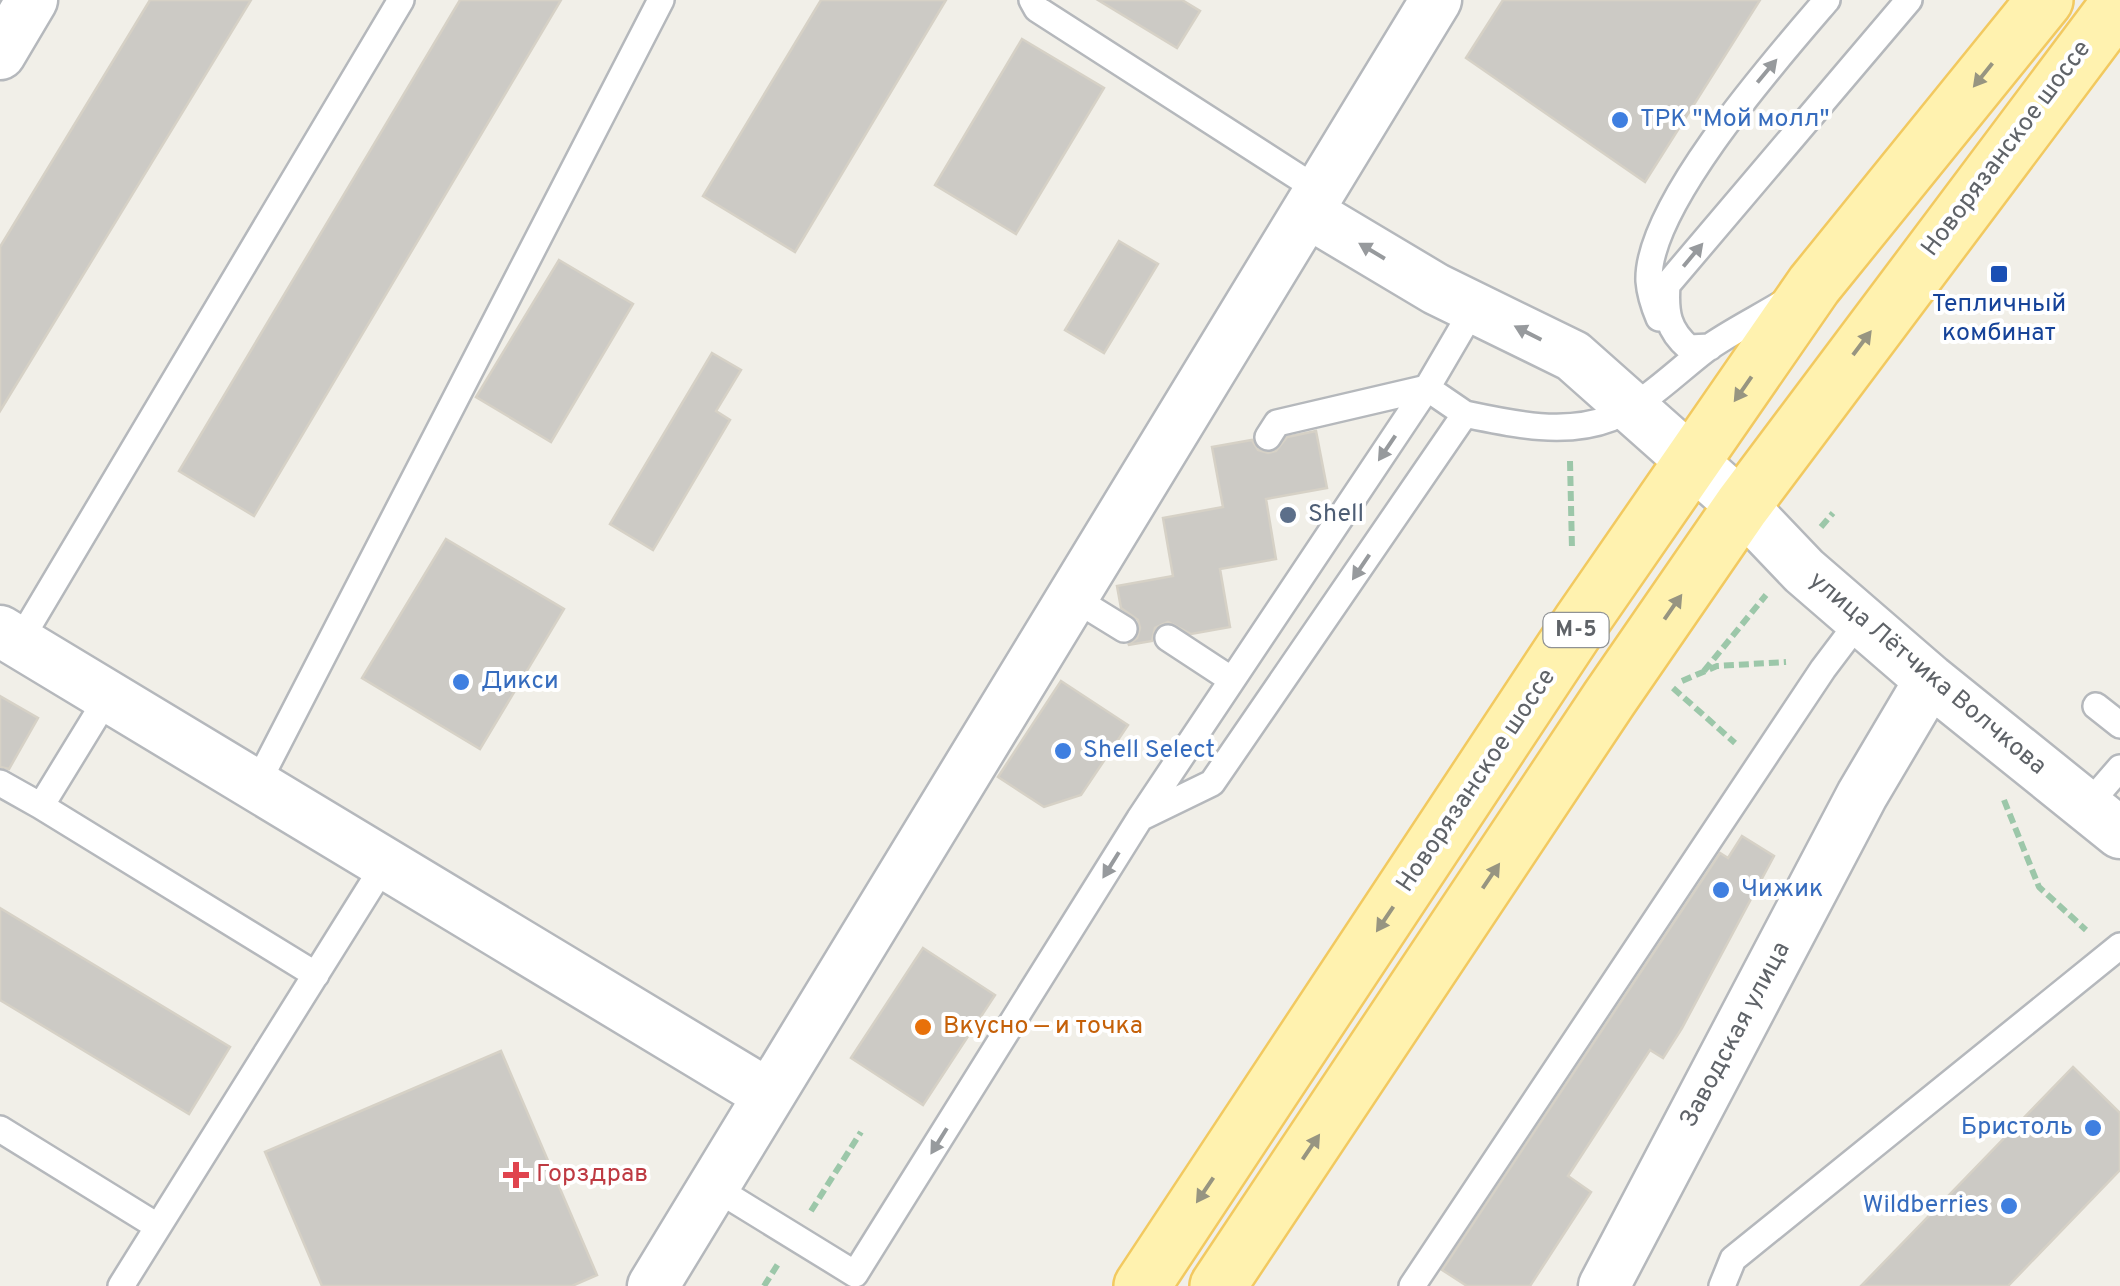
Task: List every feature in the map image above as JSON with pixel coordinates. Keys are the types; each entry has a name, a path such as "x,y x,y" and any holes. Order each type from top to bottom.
{"main road":[{"name":"Новорязанское шоссе","path":"1142,1286 1581,622 1814,285 2044,0"},
{"name":"Новорязанское шоссе","path":"1218,1286 1742,506 2120,2"}],"street":[{"path":"0,54 32,0"},
{"path":"653,1286 1436,0"},
{"name":"улица Лётчика Волчкова","path":"1314,202 1436,289 1573,356 1742,506 1804,571 1860,620 2104,820"},
{"path":"10,636 769,1096"},
{"name":"Заводская улица","path":"1604,1286 1862,795 1930,680"}],"lane":[{"path":"10,636 401,0"},
{"path":"257,784 661,0"},
{"path":"1032,0 1037,9 1314,202"},
{"path":"1710,347 1689,348 1662,324 1652,303 1649,279 1653,253 1673,206 1737,106 1827,0"},
{"path":"1676,336 1665,313 1667,286 1909,0"},
{"path":"1268,437 1277,422 1427,388 1465,414 1516,425 1568,427 1608,419 1631,408 1710,347 1814,285"},
{"path":"712,1186 858,1280 1140,818 1427,388 1474,306"},
{"path":"1140,818 1212,783 1465,414"},
{"path":"1072,597 1124,628"},
{"path":"1412,1286 1860,620"},
{"path":"1168,638 1232,680"},
{"path":"41,806 109,695"},
{"path":"2096,706 2120,725"},
{"path":"2104,820 2120,768"},
{"path":"0,783 316,975"},
{"path":"122,1286 386,862"},
{"path":"1722,1286 1733,1259 2120,946"},
{"path":"0,1130 157,1226"}],"path":[{"path":"1569,445 1572,553"},
{"path":"1670,685 1760,764"}],"building":[{"path":"150,0 251,0 0,411 0,247"},
{"path":"460,0 561,0 254,516 179,471"},
{"path":"821,0 946,0 795,252 703,196"},
{"path":"1098,0 1182,0 1200,11 1177,48"},
{"name":"ТРК \"Мой молл\"","path":"1503,0 1760,0 1645,182 1466,58"},
{"path":"1022,39 1104,88 1016,234 935,185"},
{"path":"1119,241 1158,264 1104,353 1065,330"},
{"path":"559,260 633,304 551,442 476,397"},
{"path":"712,353 741,370 716,411 730,420 653,550 610,524"},
{"path":"1316,431 1327,488 1266,499 1276,559 1220,569 1230,627 1191,634 1168,622 1155,628 1152,641 1128,645 1137,638 1140,628 1138,620 1121,608 1117,586 1173,576 1163,518 1223,507 1212,447 1252,440 1258,450 1268,453 1276,451 1287,437"},
{"path":"446,539 564,609 480,749 362,678"},
{"name":"Shell Select","path":"1061,681 1128,725 1081,795 1044,807 998,777"},
{"path":"0,696 38,718 9,769 0,767"},
{"path":"1742,836 1774,856 1663,1058 1650,1050 1568,1176 1591,1192 1530,1286 1467,1286 1442,1270 1720,853 1728,858"},
{"path":"0,908 230,1047 189,1114 0,1000"},
{"name":"Вкусно — и точка","path":"923,948 995,995 923,1105 851,1058"},
{"path":"501,1051 597,1275 572,1286 322,1286 265,1152"},
{"path":"2073,1067 2120,1113 2120,1170 2008,1286 1861,1286"}],"place":[{"name":"ТРК \"Мой молл\"","path":"1620,120"},
{"name":"Тепличный комбинат","path":"1999,274"},
{"name":"Shell","path":"1288,515"},
{"name":"Дикси","path":"461,682"},
{"name":"Shell Select","path":"1063,751"},
{"name":"Чижик","path":"1721,890"},
{"name":"Вкусно — и точка","path":"923,1027"},
{"name":"Бристоль","path":"2093,1128"},
{"name":"Горздрав","path":"516,1175"},
{"name":"Wildberries","path":"2009,1206"}]}
